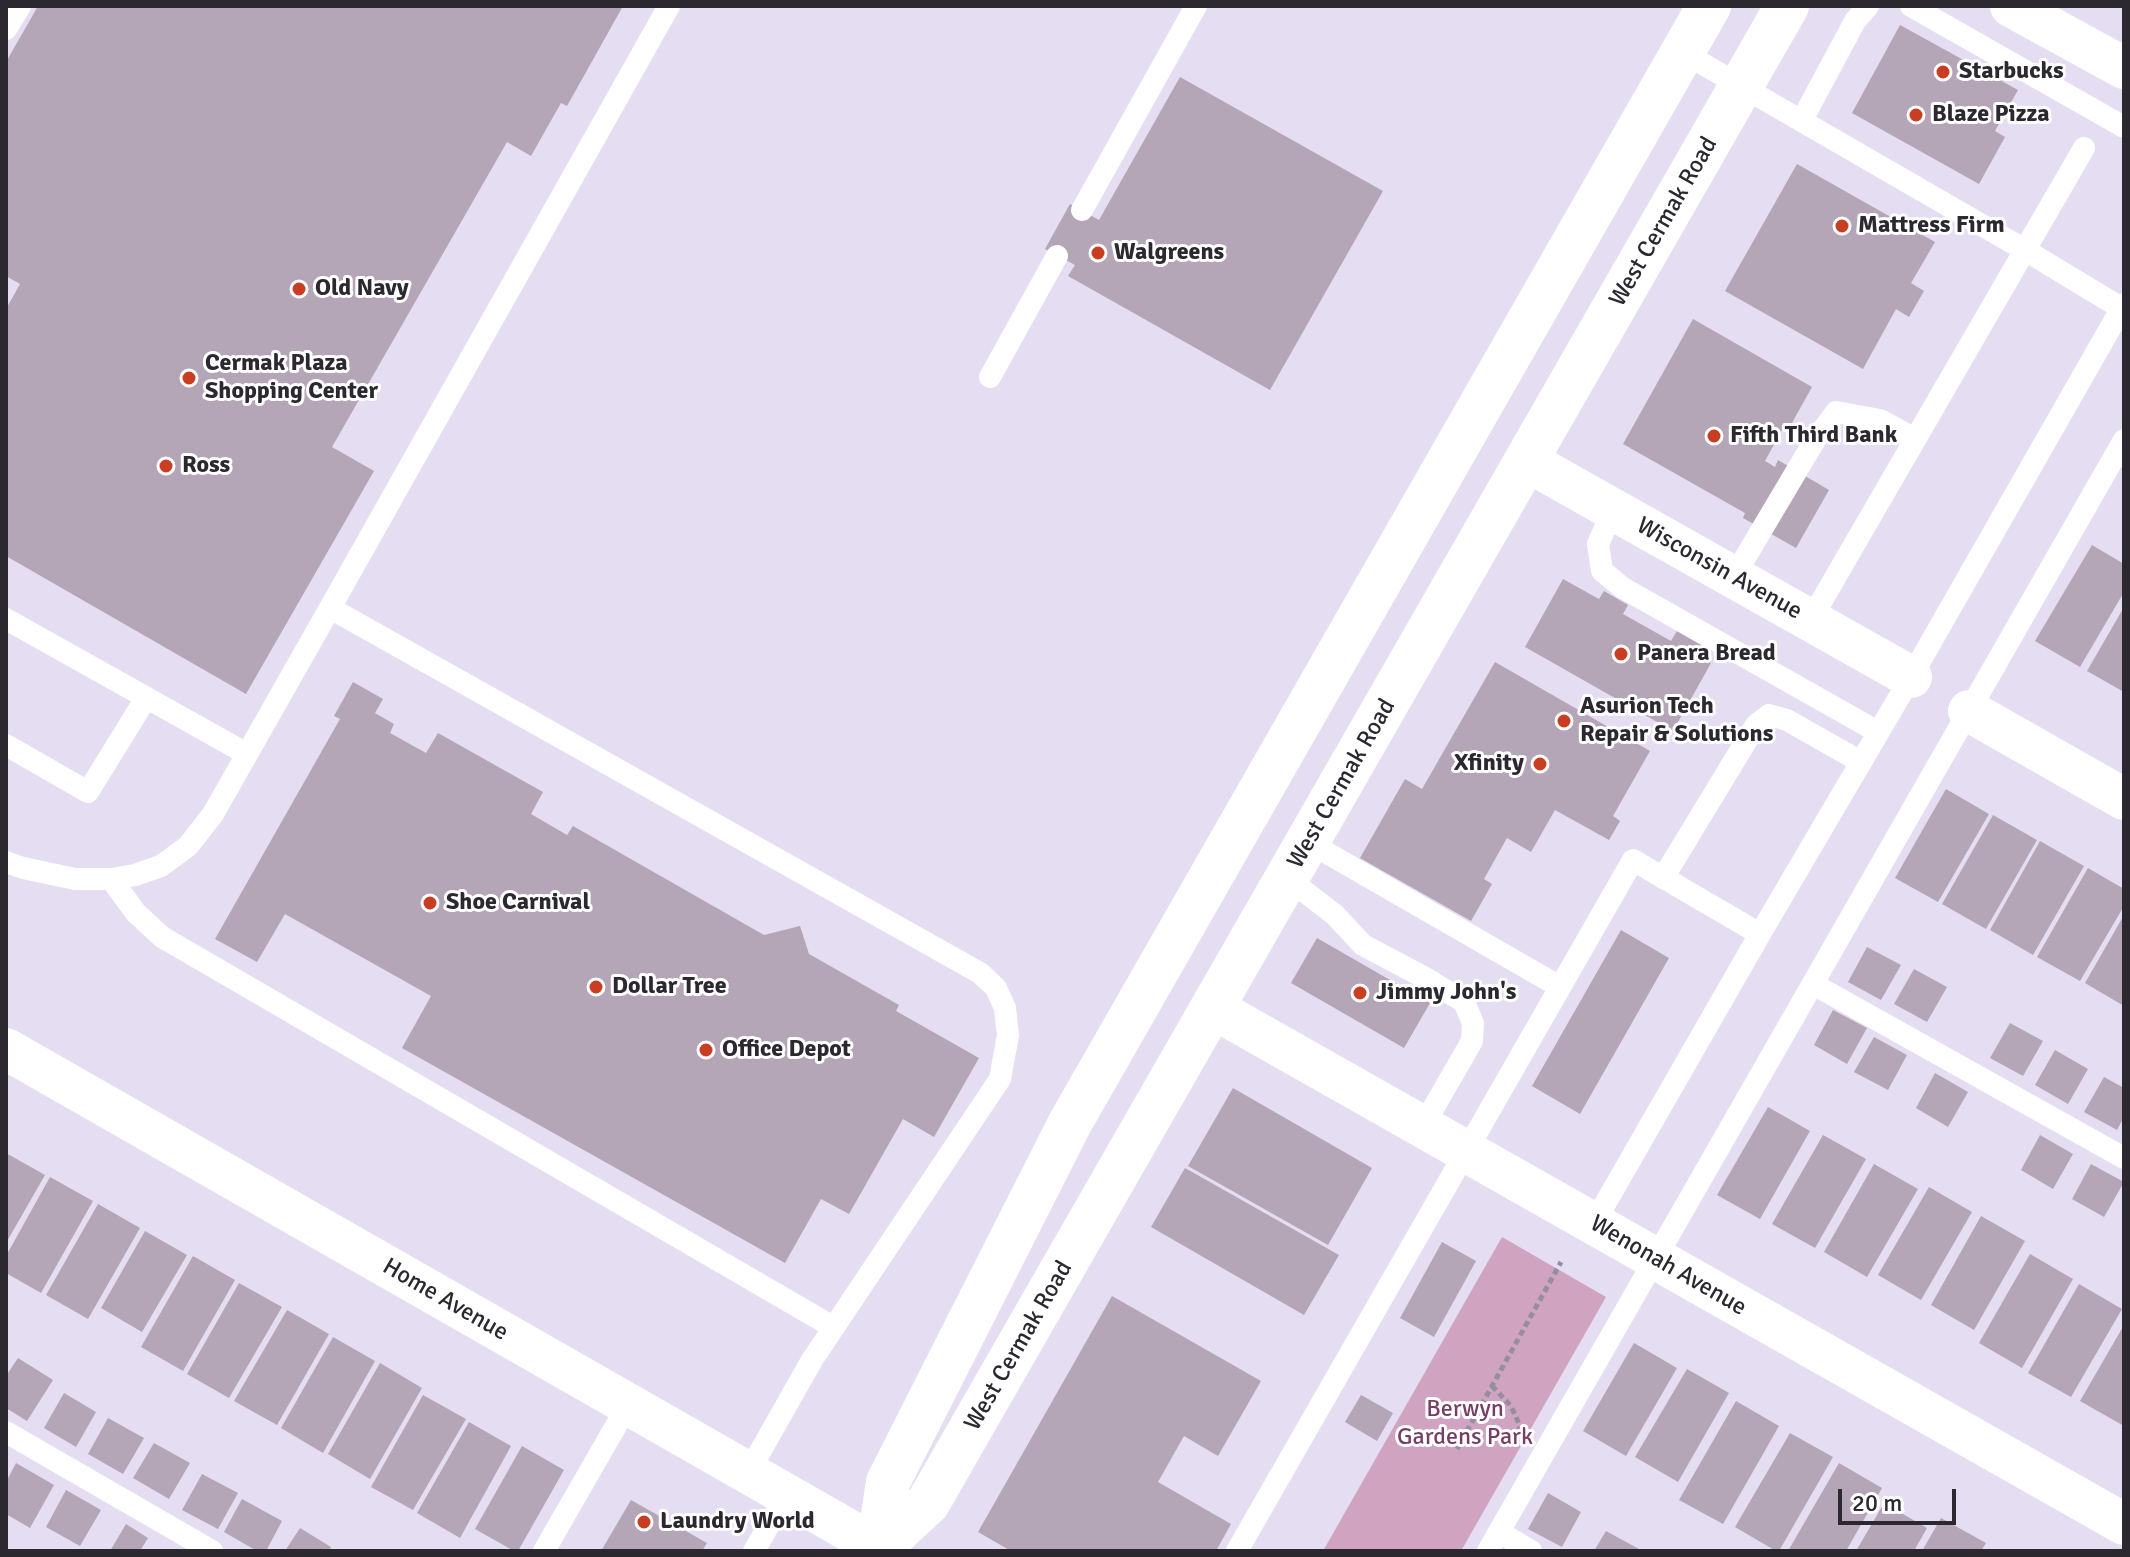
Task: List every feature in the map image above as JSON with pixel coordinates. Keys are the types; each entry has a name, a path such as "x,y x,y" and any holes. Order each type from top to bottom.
{"main road":[{"path":"879,1550 888,1482 1070,1123 1673,47 1709,6"},
{"name":"West Cermak Road","path":"879,1550 928,1503 1787,6"}],"street":[{"path":"2011,6 2124,68"},
{"name":"Wisconsin Avenue","path":"1527,461 1911,677"},
{"path":"1969,711 2124,799"},
{"name":"Wenonah Avenue","path":"1213,1008 2124,1524"},
{"name":"Home Avenue","path":"6,1049 879,1550"}],"lane":[{"path":"6,29 20,6"},
{"path":"6,862 75,879 135,875 161,866 188,846 213,814 669,6"},
{"path":"1082,210 1196,6"},
{"path":"1802,120 1855,21 1868,6"},
{"path":"1911,6 2124,127"},
{"path":"1594,1223 2123,306 1673,47"},
{"path":"1810,621 2084,148"},
{"path":"990,377 1057,256"},
{"path":"1733,578 1815,440 1836,412 1880,420 1915,439"},
{"path":"1531,1551 1493,1542 2124,440"},
{"path":"1613,510 1598,544 1602,571 1623,588 1878,732"},
{"path":"330,608 980,973 996,988 1005,1008 1008,1035 1000,1079 833,1327 748,1473"},
{"path":"6,619 247,754"},
{"path":"6,745 88,792 146,698"},
{"path":"1663,878 1756,725 1769,715 1787,720 1861,762"},
{"path":"1298,860 1560,987"},
{"path":"1298,860 1335,915 1363,945 1464,1002 1473,1023 1472,1041 1423,1126"},
{"path":"1237,1551 1633,860 1760,934"},
{"path":"111,879 136,913 162,937 833,1327"},
{"path":"1813,984 2124,1158"},
{"path":"544,1551 628,1405"},
{"path":"6,1432 212,1551"},
{"path":"754,1551 786,1495"}],"path":[{"path":"1457,1449 1561,1262"}],"green space":[{"name":"Berwyn Gardens Park","path":"1502,1237 1606,1297 1461,1551 1323,1551"}],"building":[{"name":"Cermak Plaza Shopping Center","path":"38,6 623,6 567,106 561,103 531,156 507,142 332,447 374,471 246,694 6,556 6,309 20,284 6,276 6,62"},
{"path":"1900,25 2018,90 1995,131 2005,137 1979,184 1852,113"},
{"name":"Walgreens","path":"1180,77 1383,191 1270,390 1068,276 1075,265 1045,249 1070,204 1099,220"},
{"path":"1797,164 1935,242 1911,283 1924,291 1909,317 1896,309 1863,369 1725,291"},
{"path":"1693,319 1812,387 1788,430 1783,428 1765,461 1775,467 1778,460 1829,490 1796,548 1743,518 1745,513 1623,444"},
{"path":"2092,545 2124,564 2124,592 2080,667 2035,641"},
{"name":"Panera Bread","path":"1563,579 1599,599 1604,591 1628,605 1623,614 1671,641 1677,631 1708,649 1703,659 1711,663 1673,731 1525,647"},
{"path":"2124,607 2124,692 2087,671"},
{"path":"1495,662 1650,751 1613,816 1620,821 1609,840 1555,810 1531,852 1507,838 1484,879 1492,884 1471,921 1360,858 1405,779 1422,789"},
{"path":"353,682 383,699 375,713 394,724 390,733 426,753 438,733 543,792 531,814 567,835 573,826 764,935 800,926 809,954 899,1005 896,1011 979,1058 934,1137 903,1119 849,1214 821,1199 785,1263 402,1048 431,996 285,914 257,962 215,939 340,719 334,716"},
{"path":"1946,789 1989,814 1938,902 1895,878"},
{"path":"1993,815 2037,840 1986,929 1942,904"},
{"path":"2040,841 2084,866 2033,955 1990,930"},
{"path":"2088,868 2124,889 2124,906 2080,981 2037,957"},
{"path":"2124,915 2124,1006 2085,983"},
{"path":"1621,930 1669,958 1580,1114 1532,1086"},
{"name":"Jimmy John's","path":"1317,938 1430,1003 1404,1048 1291,983"},
{"path":"1867,947 1901,965 1881,1000 1848,982"},
{"path":"1914,969 1947,987 1927,1022 1894,1004"},
{"path":"1833,1010 1867,1028 1847,1064 1814,1045"},
{"path":"2010,1023 2043,1041 2023,1076 1990,1058"},
{"path":"1874,1037 1907,1055 1888,1090 1854,1072"},
{"path":"2055,1050 2088,1069 2068,1104 2035,1085"},
{"path":"1935,1073 1968,1092 1948,1127 1916,1108"},
{"path":"2104,1077 2124,1088 2124,1117 2117,1130 2084,1112"},
{"path":"1233,1088 1372,1168 1328,1245 1188,1166"},
{"path":"1768,1107 1810,1131 1760,1219 1717,1195"},
{"path":"1823,1135 1866,1159 1815,1248 1772,1224"},
{"path":"2040,1135 2073,1154 2053,1189 2021,1170"},
{"path":"6,1153 45,1175 6,1243"},
{"path":"1874,1164 1918,1189 1867,1277 1824,1252"},
{"path":"2091,1164 2124,1182 2104,1217 2072,1199"},
{"path":"1185,1168 1339,1255 1304,1315 1151,1227"},
{"path":"50,1177 93,1201 41,1293 6,1273 6,1256"},
{"path":"1929,1187 1972,1212 1921,1300 1878,1275"},
{"path":"98,1204 140,1228 88,1319 46,1295"},
{"path":"1981,1216 2025,1241 1974,1330 1931,1305"},
{"path":"145,1231 187,1255 142,1332 101,1308"},
{"path":"1442,1242 1476,1261 1434,1337 1400,1318"},
{"path":"2030,1254 2073,1279 2022,1368 1979,1343"},
{"path":"193,1256 235,1280 183,1371 141,1347"},
{"path":"239,1283 282,1307 229,1398 187,1374"},
{"path":"2079,1284 2122,1309 2071,1397 2028,1373"},
{"path":"1112,1296 1261,1381 1218,1456 1184,1436 1158,1482 1231,1524 1216,1551 1011,1551 978,1532"},
{"path":"287,1310 329,1334 277,1425 234,1401"},
{"path":"2124,1325 2124,1426 2080,1401"},
{"path":"333,1337 375,1361 323,1453 281,1428"},
{"path":"1634,1343 1677,1368 1626,1456 1583,1431"},
{"path":"18,1358 53,1380 27,1421 6,1408 6,1376"},
{"path":"380,1363 422,1388 370,1479 328,1454"},
{"path":"1687,1369 1729,1393 1678,1482 1635,1457"},
{"path":"64,1393 96,1412 76,1447 44,1428"},
{"path":"423,1395 466,1419 413,1510 371,1487"},
{"path":"1361,1395 1393,1413 1377,1441 1345,1422"},
{"path":"1736,1401 1779,1426 1723,1524 1679,1500"},
{"path":"108,1418 144,1438 123,1474 88,1454"},
{"path":"469,1422 511,1446 460,1538 417,1513"},
{"path":"1790,1433 1833,1457 1779,1551 1776,1551 1735,1527"},
{"path":"154,1443 190,1463 169,1499 133,1478"},
{"path":"522,1446 564,1470 518,1551 514,1551 475,1529"},
{"path":"16,1463 54,1485 30,1528 6,1514 6,1482"},
{"path":"1839,1463 1882,1488 1846,1551 1788,1551"},
{"path":"202,1474 238,1493 218,1529 182,1510"},
{"path":"66,1490 101,1510 80,1546 46,1527"},
{"path":"1548,1493 1581,1512 1562,1547 1528,1529"},
{"path":"242,1499 282,1521 266,1551 257,1551 224,1532"},
{"name":"Laundry World","path":"631,1500 707,1543 702,1551 601,1551"},
{"path":"1884,1503 1927,1528 1914,1551 1856,1551"},
{"path":"1941,1518 1986,1543 1981,1551 1922,1551"},
{"path":"126,1524 148,1538 140,1551 110,1551"},
{"path":"300,1528 331,1547 329,1551 285,1551"},
{"path":"1606,1531 1639,1549 1638,1551 1594,1551"}],"place":[{"name":"Starbucks","path":"1943,72"},
{"name":"Blaze Pizza","path":"1916,115"},
{"name":"Mattress Firm","path":"1842,226"},
{"name":"Walgreens","path":"1098,253"},
{"name":"Old Navy","path":"299,289"},
{"name":"Cermak Plaza Shopping Center","path":"189,378"},
{"name":"Fifth Third Bank","path":"1714,436"},
{"name":"Ross","path":"166,466"},
{"name":"Panera Bread","path":"1621,654"},
{"name":"Asurion Tech Repair & Solutions","path":"1564,721"},
{"name":"Xfinity","path":"1540,764"},
{"name":"Shoe Carnival","path":"430,903"},
{"name":"Dollar Tree","path":"596,987"},
{"name":"Jimmy John's","path":"1360,993"},
{"name":"Office Depot","path":"706,1050"},
{"name":"Laundry World","path":"644,1522"}]}
